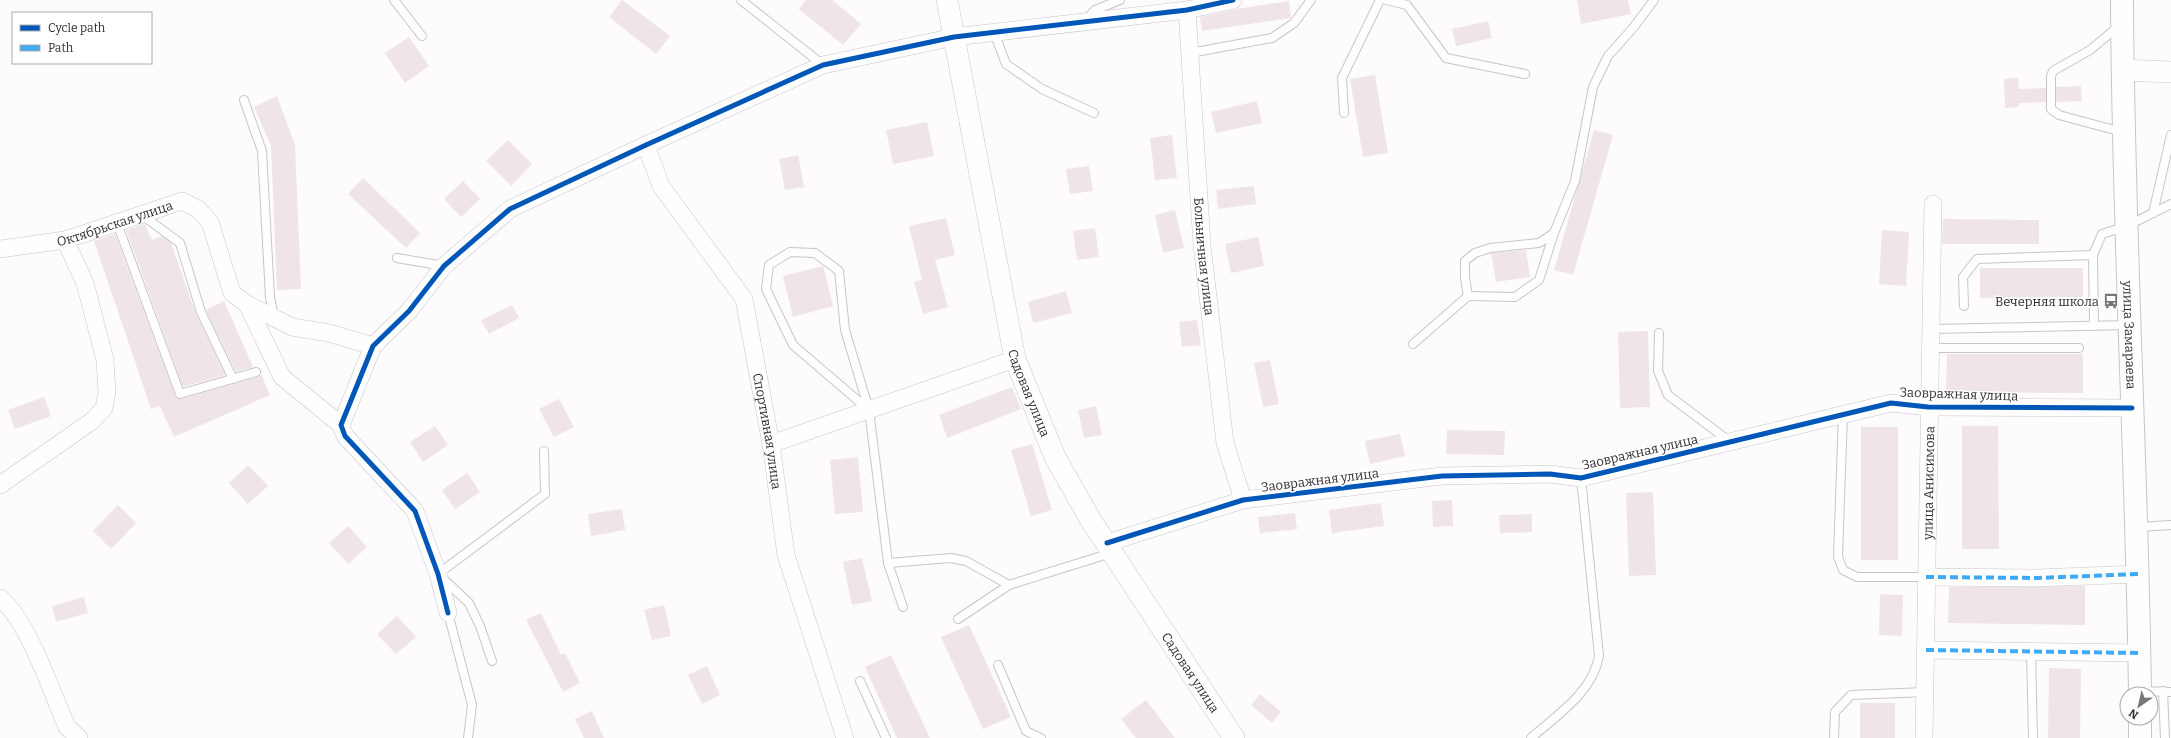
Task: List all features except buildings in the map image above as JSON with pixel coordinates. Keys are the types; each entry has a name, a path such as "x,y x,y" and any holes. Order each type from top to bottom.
{"main road":[{"name":"улица Замараева","path":"2122,0 2132,408 2139,574 2140,686"},
{"path":"2140,726 2140,738"}],"street":[{"name":"Садовая улица","path":"947,0 1016,359 1056,457 1090,519 1234,738"},
{"path":"341,425 373,346 409,312 444,266 510,209 646,145 823,65 954,37 1187,10 1233,0"},
{"name":"Больничная улица","path":"1187,10 1202,245 1225,442 1243,500"},
{"path":"2123,70 2171,72"},
{"name":"Спортивная улица","path":"646,145 661,186 744,299 771,444 786,555 845,738"},
{"name":"Октябрьская улица","path":"0,249 65,240 182,201 198,210 210,222 232,293 247,304 292,327 329,333 373,346"},
{"name":"улица Анисимова","path":"1924,738 1926,692 1928,407 1933,204"},
{"path":"0,485 92,421 104,408 107,392 105,360 85,283 65,240"},
{"path":"247,304 282,377 341,425 345,436 415,511 438,574 448,613"},
{"path":"771,444 1016,359"},
{"name":"Заовражная улица","path":"1110,548 1243,500 1442,476 1550,474 1581,478 1843,413 1891,403 1928,407 2132,408"},
{"path":"1926,577 2037,578 2139,574"},
{"path":"0,598 8,604 20,620 67,728 79,738"},
{"path":"1926,650 2139,653"}],"lane":[{"path":"394,0 422,36"},
{"path":"741,0 823,65"},
{"path":"1085,21 1095,10 1120,0"},
{"path":"1190,53 1272,38 1294,22 1311,0"},
{"path":"1344,112 1342,78 1380,0"},
{"path":"1386,0 1406,2 1446,58 1525,74"},
{"path":"1414,344 1468,296 1515,297 1539,280 1554,233 1575,181 1593,87 1608,56 1633,28 1654,0"},
{"path":"2122,22 2090,50 2053,71 2051,76 2051,109 2059,115 2125,133"},
{"path":"994,32 1006,64 1042,89 1094,113"},
{"path":"244,100 262,151 270,297 274,317"},
{"path":"2153,213 2171,135"},
{"path":"2094,326 2093,255 2102,234 2127,226 2171,204"},
{"path":"142,215 180,243 202,312 233,379"},
{"path":"118,223 180,394 256,372"},
{"path":"1468,296 1465,278 1465,261 1475,253 1490,248 1539,243 1554,233"},
{"path":"869,410 793,345 766,289 768,265 790,252 815,253 839,271 845,330 869,410 888,563 903,607"},
{"path":"1964,306 1964,278 1977,259 2093,255"},
{"path":"397,258 444,266"},
{"path":"1930,329 2130,325"},
{"path":"1659,333 1658,371 1668,395 1730,442"},
{"path":"1930,348 2079,348"},
{"path":"1843,413 1838,556 1843,570 1857,577 1926,577"},
{"path":"492,661 480,626 469,603 438,574 545,494 544,451"},
{"path":"1531,738 1580,694 1594,675 1597,667 1599,656 1581,478"},
{"path":"2137,527 2171,525"},
{"path":"958,619 1009,585 1110,548"},
{"path":"888,563 951,558 966,561 1009,585"},
{"path":"448,613 472,705 468,738"},
{"path":"2031,651 2033,738"},
{"path":"998,664 1026,731 1040,738"},
{"path":"860,680 886,738"},
{"path":"1834,738 1835,712 1851,694 1926,692"},
{"path":"2165,738 2167,692"}],"marked path":[{"path":"1926,577 2037,578 2139,574"},
{"path":"1926,650 2139,653"}],"cycle path":[{"path":"448,613 438,574 415,511 345,436 341,425 373,346 409,311 444,266 510,209 646,145 823,65 954,37 1187,10 1233,0"},
{"path":"1107,543 1243,500 1442,476 1550,474 1581,478 1891,403 1928,407 2132,408"}],"place":[{"name":"Вечерняя школа","path":"2111,301"}]}
